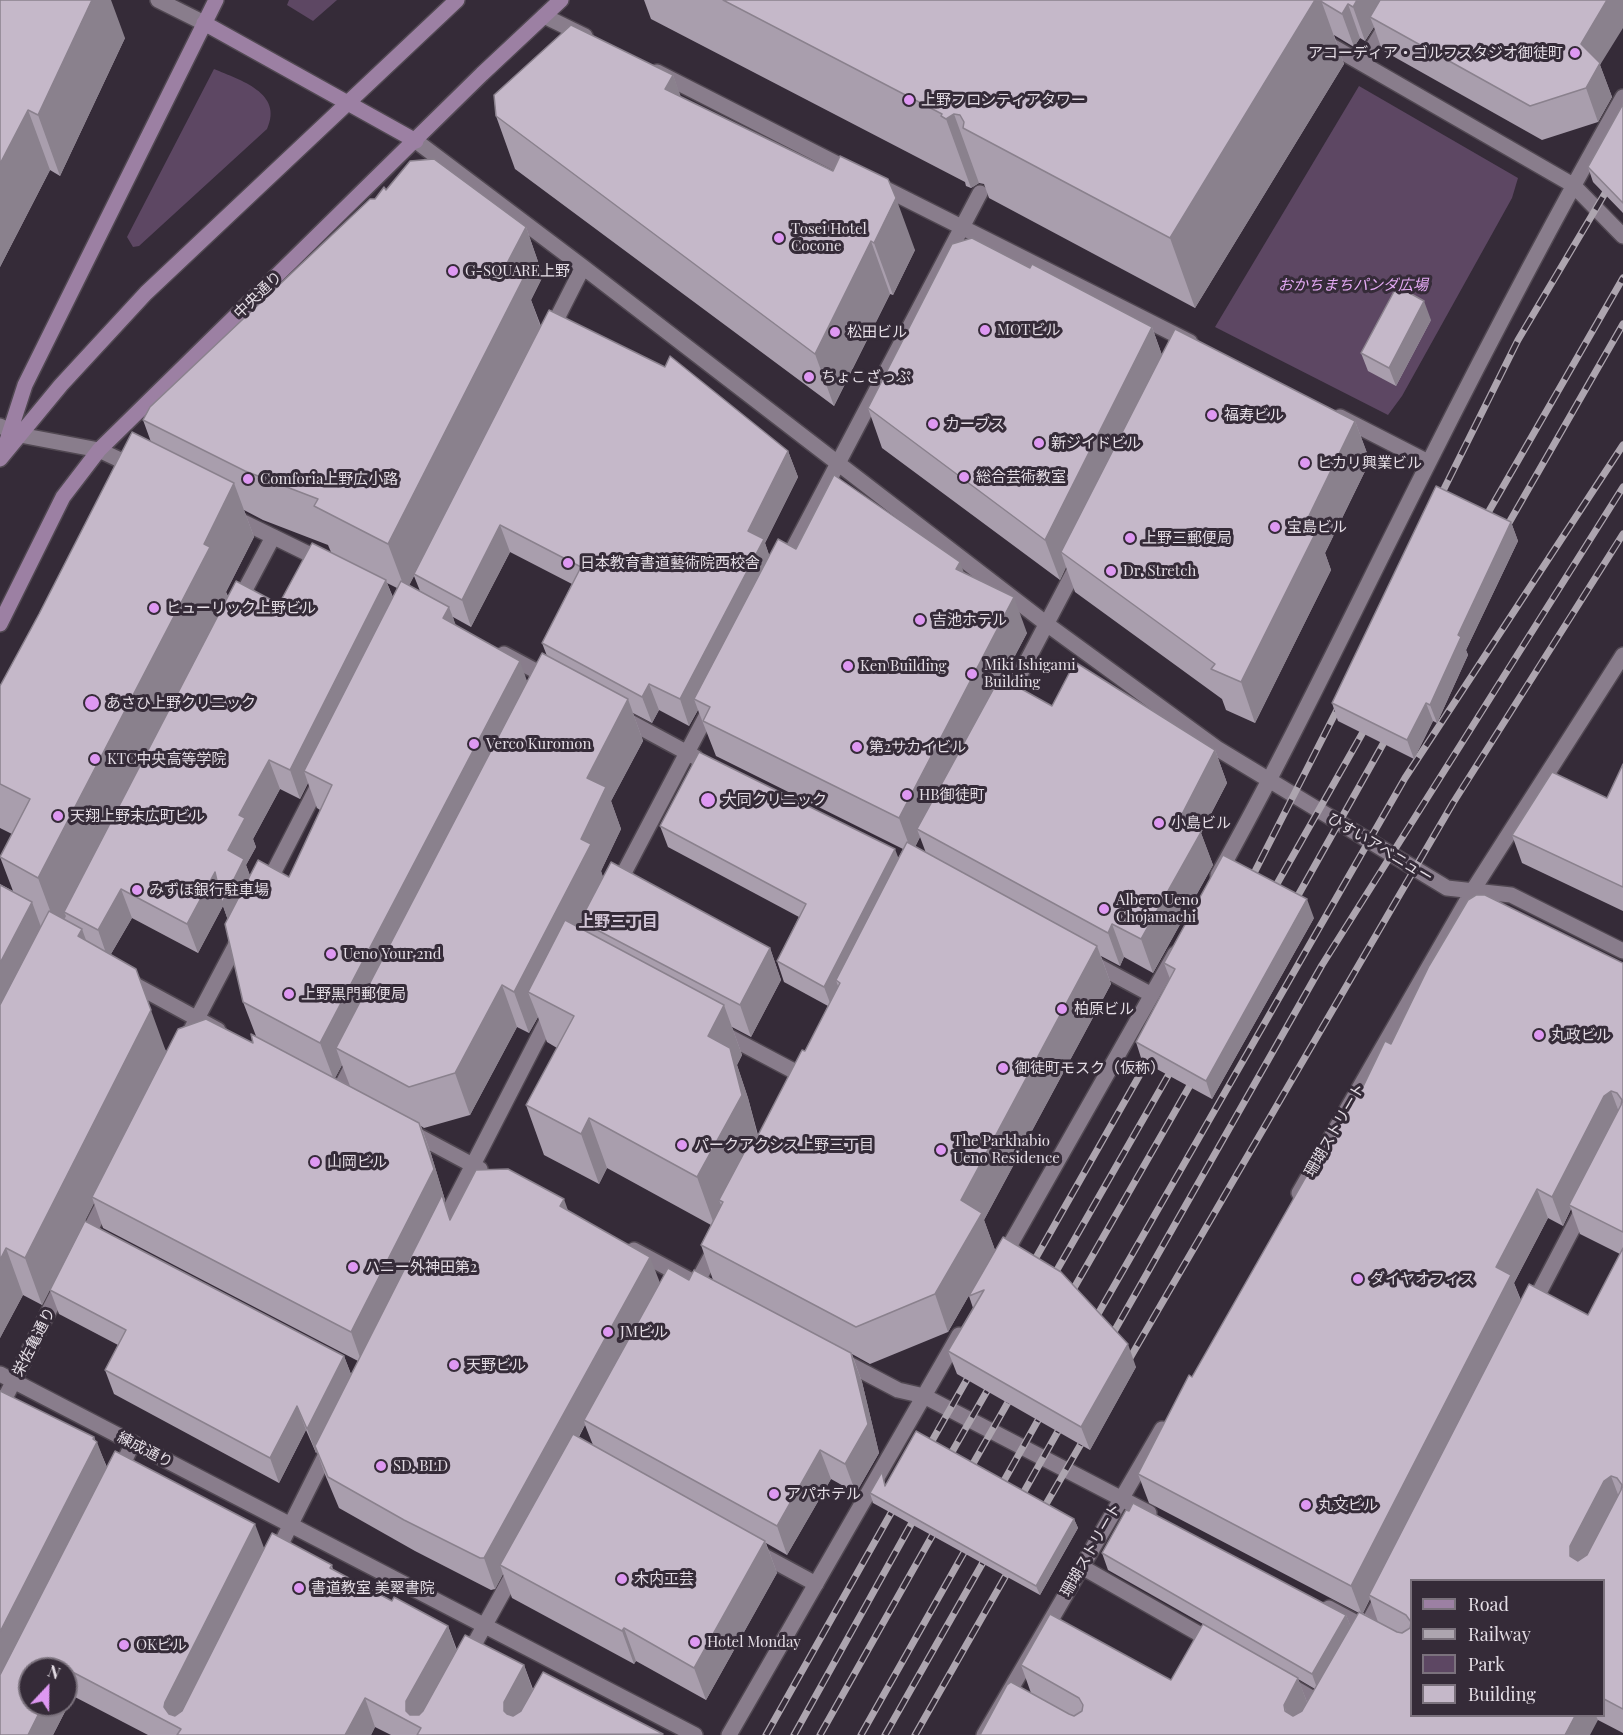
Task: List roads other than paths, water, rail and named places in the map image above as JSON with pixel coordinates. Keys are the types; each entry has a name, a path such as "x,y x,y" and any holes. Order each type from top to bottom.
{"main road":[{"path":"2,455 25,385 216,0"},
{"path":"10,431 61,385 146,293 457,0"},
{"name":"中央通り","path":"0,624 63,497 99,450 561,0"},
{"path":"204,23 416,141"}],"street":[{"path":"158,0 204,23"},
{"path":"1363,63 1402,0"},
{"path":"544,16 598,43"},
{"path":"1313,35 1573,185 1623,236"},
{"path":"640,64 961,226 1191,347"},
{"path":"1213,884 1270,782 1428,462 1573,185 1623,97"},
{"name":"ひすいアベニュー","path":"416,141 1048,625 1244,766 1447,888 1511,895 1623,951"},
{"path":"778,578 980,193"},
{"path":"545,342 583,267"},
{"path":"1324,409 1428,462"},
{"path":"10,431 99,450 149,474"},
{"path":"220,510 337,568"},
{"path":"229,620 273,537"},
{"path":"996,719 1048,625 1089,543"},
{"path":"495,650 555,686"},
{"name":"珊瑚ストリート","path":"1291,1207 1473,890 1623,655"},
{"path":"606,906 719,691"},
{"path":"605,708 710,764"},
{"path":"257,903 329,765"},
{"path":"184,1045 246,924"},
{"path":"995,1272 1180,945"},
{"path":"1072,952 1152,995"},
{"path":"113,972 227,1035"},
{"path":"435,1239 558,998"},
{"path":"704,1023 807,1078"},
{"path":"338,1093 365,1040"},
{"path":"397,1125 493,1176"},
{"path":"79,1253 95,1234 116,1180"},
{"path":"1525,1320 1591,1192"},
{"path":"696,1284 724,1232"},
{"path":"618,1242 717,1295"},
{"name":"栄佐亀通り","path":"0,1408 68,1274"},
{"path":"670,1293 680,1275"},
{"path":"729,1735 966,1323"},
{"path":"832,1355 898,1390 924,1396 1160,1519"},
{"name":"練成通り","path":"0,1374 695,1735"},
{"name":"珊瑚ストリート","path":"984,1735 1013,1695 1082,1567 1172,1413"},
{"path":"268,1568 336,1434"},
{"path":"111,1488 134,1443"},
{"path":"742,1544 816,1584"},
{"path":"457,1676 524,1553"},
{"path":"1082,1567 1232,1653"},
{"path":"1351,1654 1394,1575"},
{"path":"1314,1601 1384,1638"},
{"path":"553,1680 561,1666"},
{"path":"1272,1676 1322,1704"}],"railway":[{"path":"1436,505 1518,340 1623,163"},
{"path":"1481,525 1623,278"},
{"path":"1502,535 1623,324"},
{"path":"1090,1328 1405,778 1623,445"},
{"path":"1107,1344 1322,965 1623,487"},
{"path":"1123,1370 1453,803 1623,534"},
{"path":"1247,887 1342,700"},
{"path":"1269,898 1371,718"},
{"path":"1291,908 1392,728"},
{"path":"1029,1270 1155,1048"},
{"path":"1049,1284 1177,1060"},
{"path":"1066,1302 1197,1073"},
{"path":"924,1455 974,1367"},
{"path":"944,1466 995,1377"},
{"path":"966,1476 1015,1390"},
{"path":"996,1495 1046,1406"},
{"path":"1016,1506 1066,1417"},
{"path":"1038,1518 1089,1430"},
{"path":"766,1735 900,1497"},
{"path":"794,1735 919,1510"},
{"path":"820,1735 941,1520"},
{"path":"861,1735 971,1540"},
{"path":"885,1735 990,1550"},
{"path":"915,1735 1013,1563"}],"place":[{"name":"アコーディア・ゴルフスタジオ御徒町","path":"1575,53"},
{"name":"上野フロンティアタワー","path":"909,100"},
{"name":"Tosei Hotel Cocone","path":"779,238"},
{"name":"G-SQUARE上野","path":"453,271"},
{"name":"MOTビル","path":"985,330"},
{"name":"松田ビル","path":"835,332"},
{"name":"ちょこざっぷ","path":"809,377"},
{"name":"福寿ビル","path":"1212,415"},
{"name":"カーブス","path":"933,424"},
{"name":"新ジイドビル","path":"1039,443"},
{"name":"ヒカリ興業ビル","path":"1305,463"},
{"name":"総合芸術教室","path":"964,477"},
{"name":"Comforia上野広小路","path":"248,479"},
{"name":"宝島ビル","path":"1275,527"},
{"name":"上野三郵便局","path":"1130,538"},
{"name":"日本教育書道藝術院西校舎","path":"568,563"},
{"name":"Dr. Stretch","path":"1111,571"},
{"name":"ヒューリック上野ビル","path":"154,608"},
{"name":"吉池ホテル","path":"920,620"},
{"name":"Ken Building","path":"848,666"},
{"name":"Miki Ishigami Building","path":"972,674"},
{"name":"あさひ上野クリニック","path":"92,703"},
{"name":"Verco Kuromon","path":"474,744"},
{"name":"第2サカイビル","path":"857,747"},
{"name":"KTC中央高等学院","path":"95,759"},
{"name":"HB御徒町","path":"907,795"},
{"name":"大同クリニック","path":"708,800"},
{"name":"天翔上野末広町ビル","path":"58,816"},
{"name":"小島ビル","path":"1159,823"},
{"name":"みずほ銀行駐車場","path":"137,890"},
{"name":"Albero Ueno Chojamachi","path":"1104,909"},
{"name":"Ueno Your 2nd","path":"331,954"},
{"name":"上野黒門郵便局","path":"289,994"},
{"name":"柏原ビル","path":"1062,1009"},
{"name":"丸政ビル","path":"1539,1035"},
{"name":"御徒町モスク（仮称）","path":"1003,1068"},
{"name":"パークアクシス上野三丁目","path":"682,1145"},
{"name":"The Parkhabio Ueno Residence","path":"941,1150"},
{"name":"山岡ビル","path":"315,1162"},
{"name":"ハニー外神田第2","path":"353,1267"},
{"name":"ダイヤオフィス","path":"1358,1279"},
{"name":"JMビル","path":"608,1332"},
{"name":"天野ビル","path":"454,1365"},
{"name":"SD. BLD","path":"381,1466"},
{"name":"アパホテル","path":"774,1494"},
{"name":"丸文ビル","path":"1306,1505"},
{"name":"木内工芸","path":"622,1579"},
{"name":"書道教室 美翠書院","path":"299,1588"},
{"name":"Hotel Monday","path":"695,1642"},
{"name":"OKビル","path":"124,1645"}],"district":[{"name":"上野三丁目","path":"618,922"}],"park label":[{"name":"おかちまちパンダ広場","path":"1353,285"}]}
